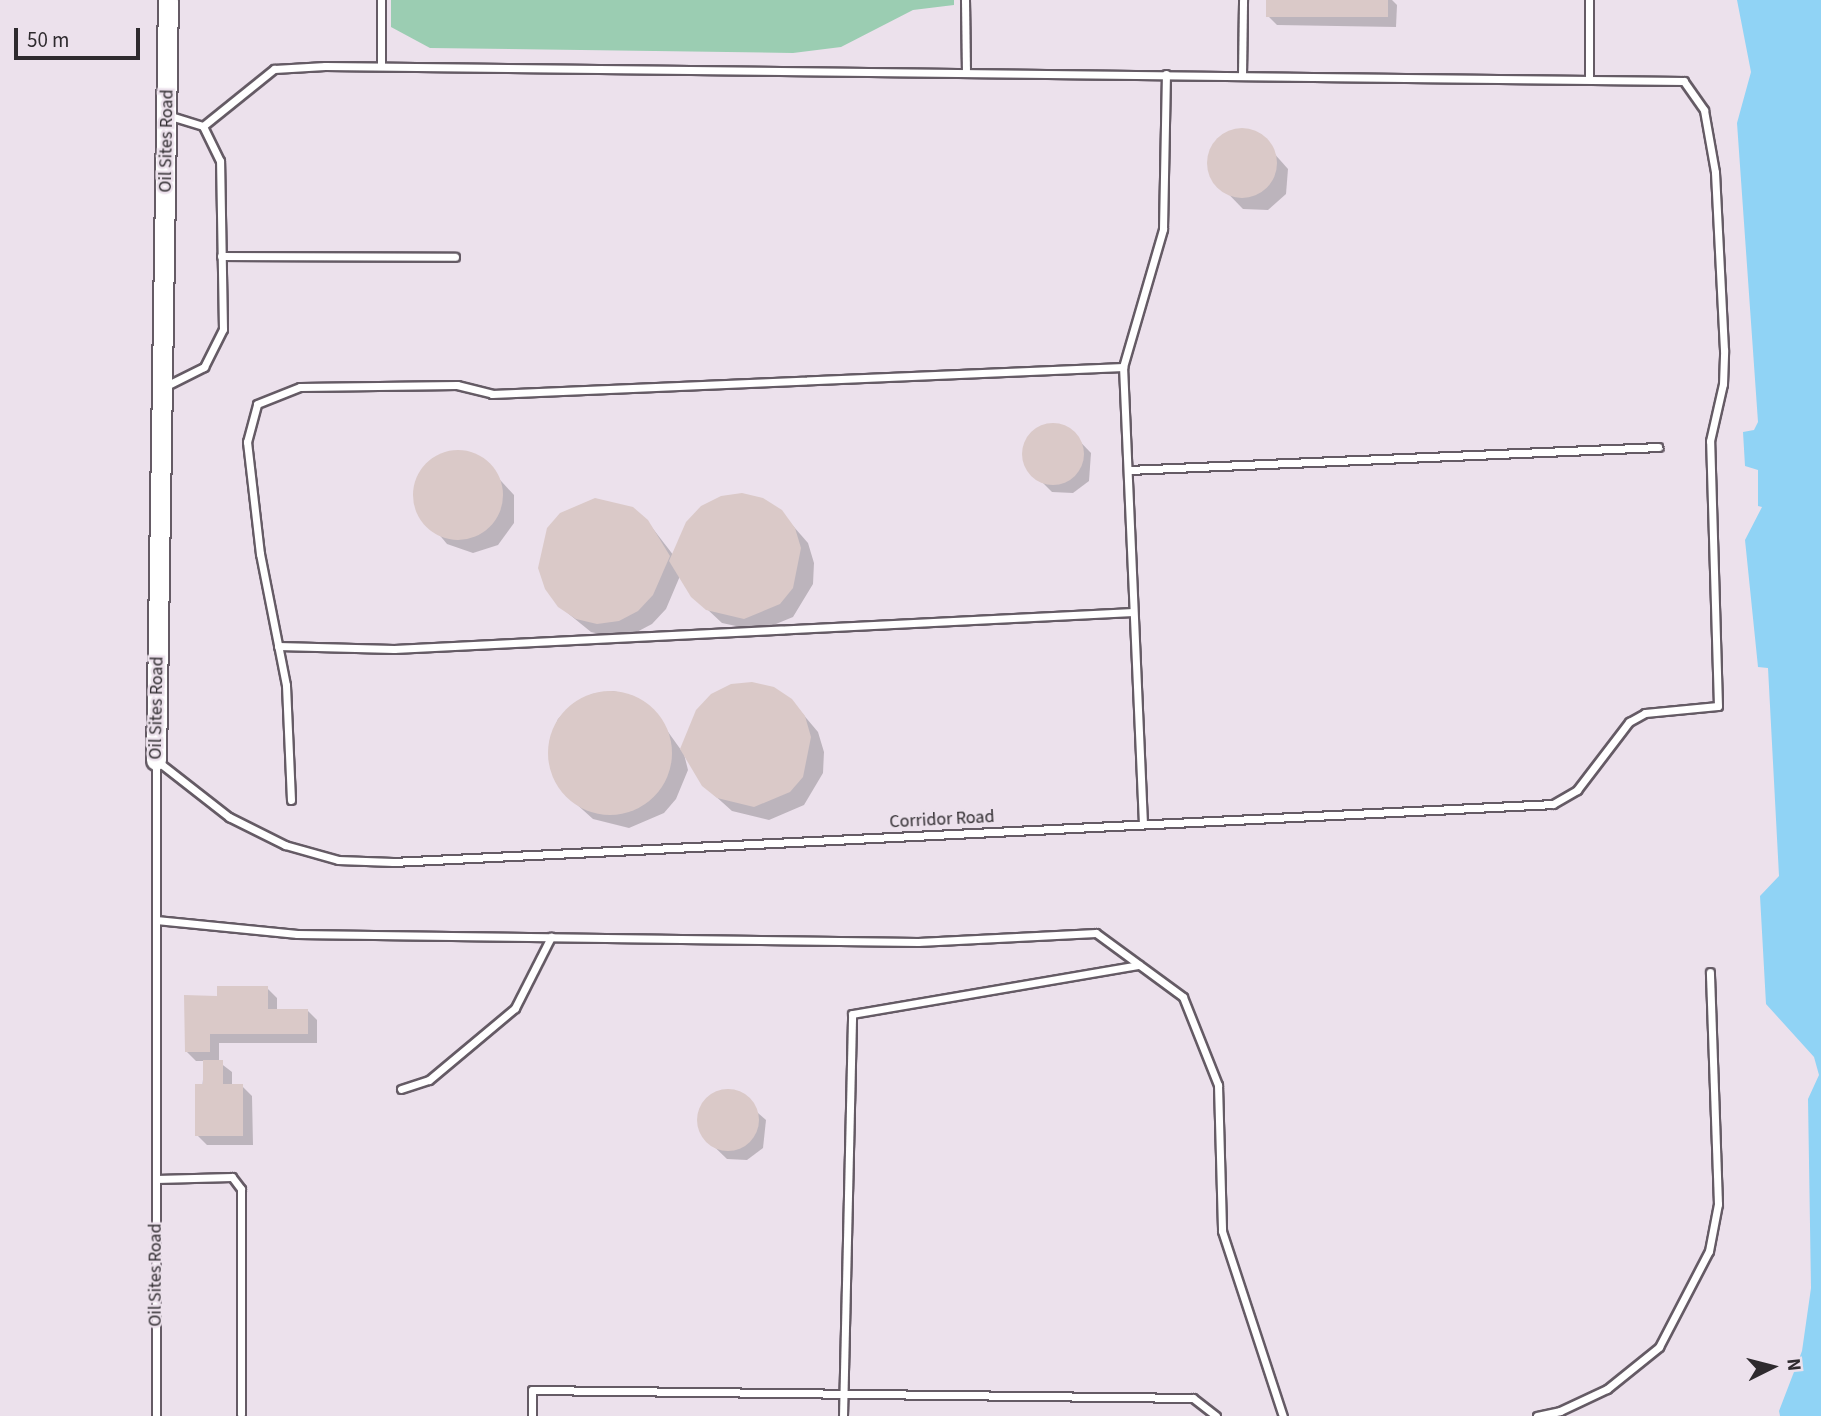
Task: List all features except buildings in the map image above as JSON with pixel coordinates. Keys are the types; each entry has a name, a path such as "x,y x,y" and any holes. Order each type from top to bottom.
{"street":[{"name":"Oil Sites Road","path":"156,760 168,0"}],"lane":[{"path":"381,66 382,0"},
{"path":"965,0 966,72"},
{"path":"1242,75 1243,0"},
{"path":"203,126 274,69 381,66 1589,78 1589,0"},
{"path":"1143,824 1123,367 1163,229 1166,74"},
{"name":"Corridor Road","path":"156,760 229,817 285,845 338,860 393,862 738,848 1143,824 1553,804 1577,790 1629,722 1645,713 1718,706 1710,441 1723,384 1724,350 1716,172 1704,110 1684,81 1589,78"},
{"path":"163,388 204,367 223,329 220,160 203,126 167,114"},
{"path":"221,256 455,257"},
{"path":"291,800 286,685 260,554 247,442 257,404 300,387 457,385 492,394 1123,367"},
{"path":"1128,470 1659,447"},
{"path":"278,646 394,649 1133,611"},
{"name":"Oil Sites Road","path":"156,760 156,1416"},
{"path":"156,920 297,934 918,942 1096,933 1183,997 1218,1085 1222,1231 1283,1416"},
{"path":"401,1089 429,1080 515,1008 551,937"},
{"path":"843,1416 852,1014 1139,965"},
{"path":"1537,1416 1560,1411 1606,1389 1659,1347 1709,1251 1718,1204 1710,972"},
{"path":"156,1179 232,1177 241,1189 241,1414"},
{"path":"532,1416 533,1390 1193,1398 1216,1416"}],"green space":[{"path":"391,0 954,0 954,5 913,10 841,47 793,53 430,48 391,27"}],"water":[{"path":"1737,0 1821,0 1821,1416 1780,1416 1779,1411 1802,1351 1811,1288 1808,1099 1819,1075 1814,1057 1766,1004 1760,896 1779,876 1768,668 1758,667 1745,540 1762,507 1758,506 1758,470 1745,466 1743,432 1754,430 1758,422 1737,123 1751,72"}]}
